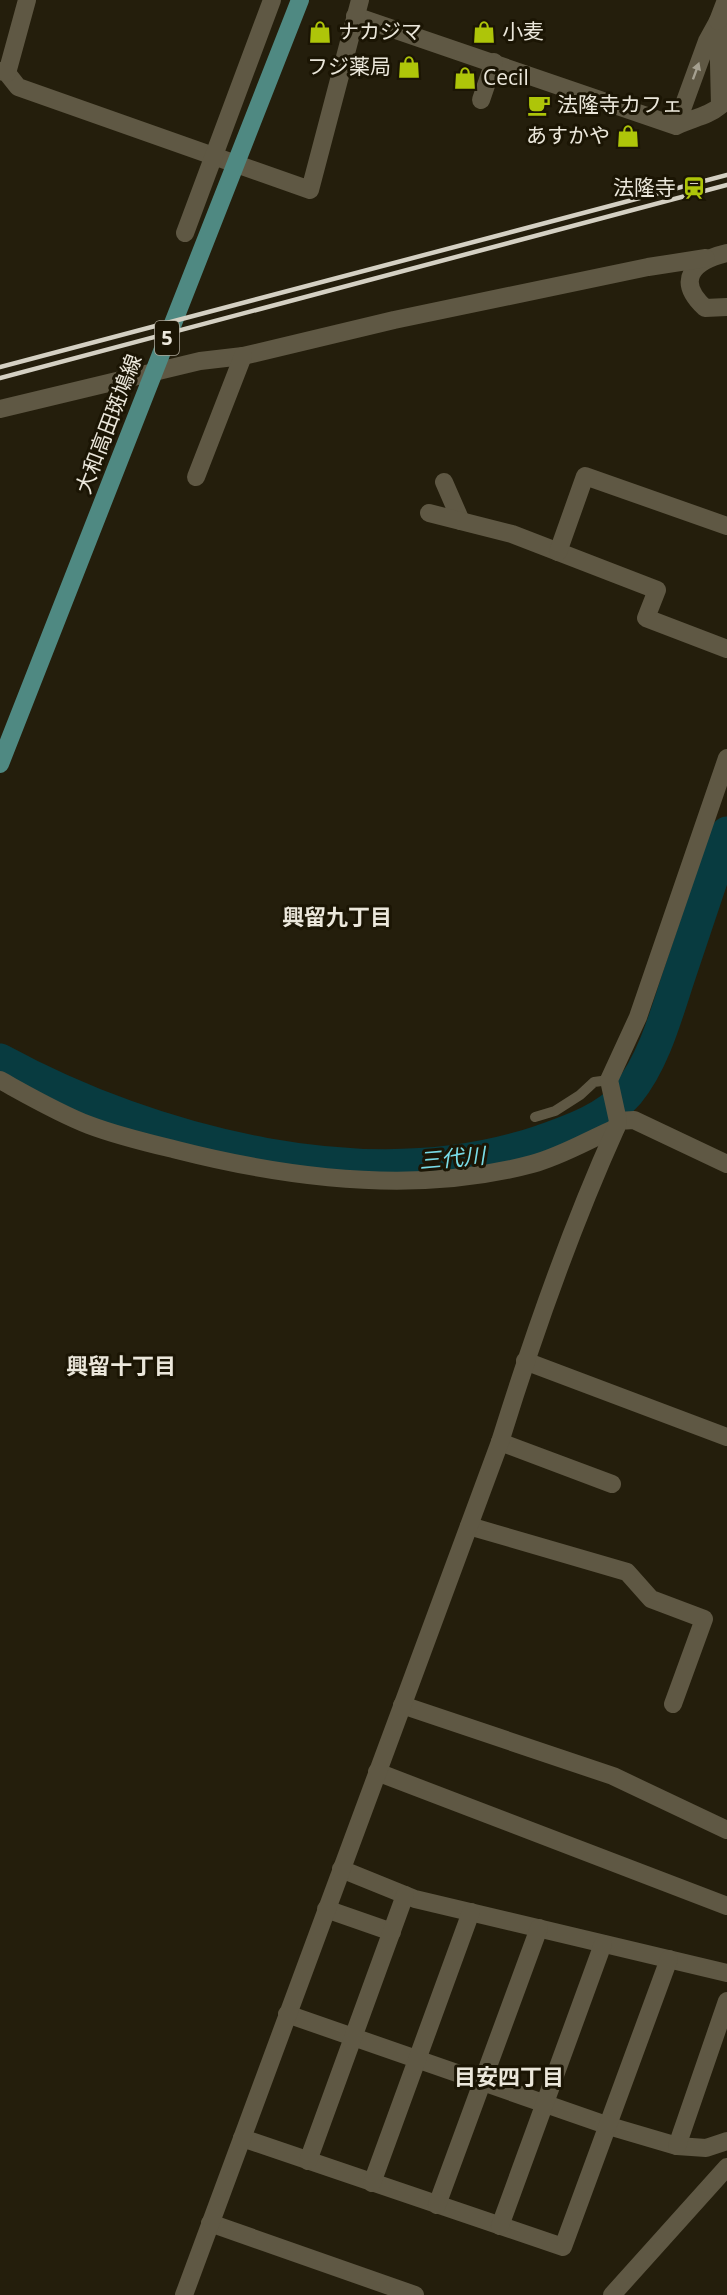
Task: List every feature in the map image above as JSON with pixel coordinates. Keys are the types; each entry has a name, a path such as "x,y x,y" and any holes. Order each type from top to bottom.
{"main road":[{"name":"大和高田斑鳩線","path":"0,764 300,0"}],"street":[{"path":"27,0 3,72 18,87 310,190 357,8 494,62 676,126 724,107 718,21"},
{"path":"185,232 272,0"},
{"path":"676,126 707,41 726,0"},
{"path":"481,100 494,62"},
{"path":"0,409 200,361 243,356 394,320 648,267 727,253"},
{"path":"706,258 696,266 690,279 692,296 705,308 727,307"},
{"path":"196,477 243,356"},
{"path":"558,552 585,476 727,526"},
{"path":"444,482 461,521"},
{"path":"429,513 512,534 657,590 646,618 727,649"},
{"path":"184,2295 500,1442 525,1360 587,1191 617,1125 609,1080 638,1017 726,763"},
{"path":"0,1080 49,1107 89,1125 130,1138 275,1172 351,1180 439,1179 494,1173 544,1160 617,1125 634,1120 727,1164"},
{"path":"525,1360 665,1416 727,1437"},
{"path":"500,1442 612,1484"},
{"path":"469,1526 627,1572 651,1599 704,1619 674,1704"},
{"path":"402,1706 613,1776 727,1830"},
{"path":"377,1772 727,1906"},
{"path":"341,1869 405,1895 727,1973"},
{"path":"308,2161 405,1895"},
{"path":"326,1909 392,1932"},
{"path":"372,2183 471,1912"},
{"path":"436,2205 538,1928"},
{"path":"500,2226 603,1944"},
{"path":"242,2138 563,2247 669,1959"},
{"path":"677,2146 727,2001"},
{"path":"287,2014 609,2126 677,2146 706,2148 727,2140"},
{"path":"612,2295 727,2167"},
{"path":"210,2223 416,2295"}],"lane":[{"path":"535,1117 555,1111 580,1095 594,1082 609,1080"}],"waterway":[{"name":"三代川","path":"0,1060 60,1090 126,1116 194,1138 265,1154 336,1163 407,1165 476,1158 542,1141 577,1128 610,1110 628,1093 645,1067 664,1022 727,833"}],"railway":[{"path":"0,367 727,175"},
{"path":"0,378 727,185"}],"place":[{"name":"ナカジマ","path":"320,32"},
{"name":"小麦","path":"484,32"},
{"name":"フジ薬局","path":"409,67"},
{"name":"Cecil","path":"465,78"},
{"name":"法隆寺カフェ","path":"539,105"},
{"name":"あすかや","path":"628,136"},
{"name":"法隆寺","path":"694,188"}],"district":[{"name":"興留九丁目","path":"337,917"},
{"name":"興留十丁目","path":"121,1366"},
{"name":"目安四丁目","path":"509,2077"}]}
